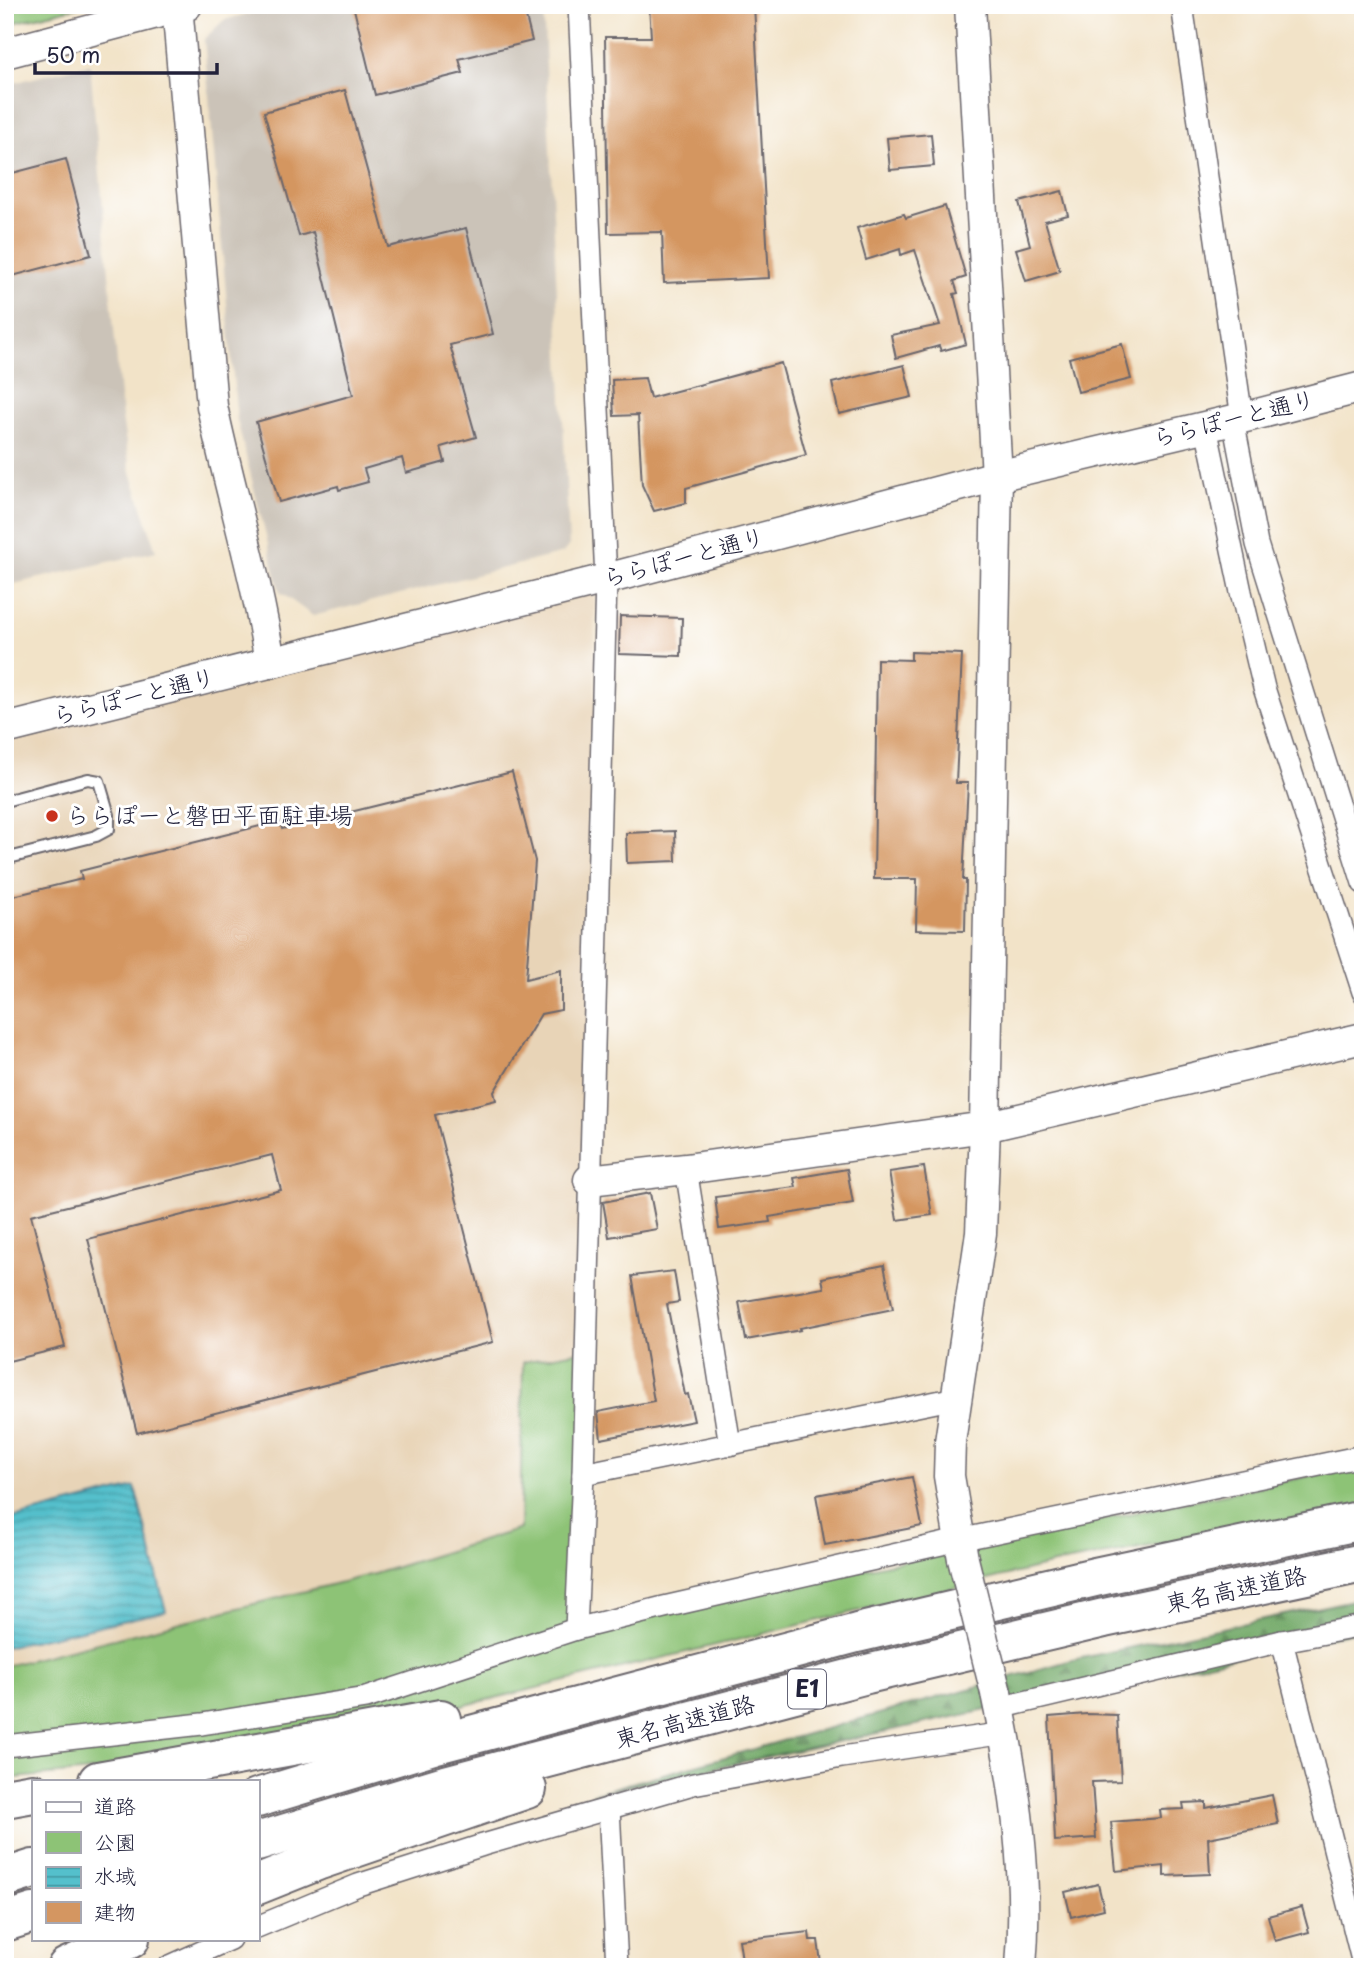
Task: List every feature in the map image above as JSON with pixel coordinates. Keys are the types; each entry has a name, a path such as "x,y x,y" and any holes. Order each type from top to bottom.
{"highway":[{"name":"東名高速道路","path":"259,1797 433,1745 857,1633 1096,1577 1363,1520"},
{"name":"東名高速道路","path":"259,1841 445,1786 867,1674 1104,1618 1363,1563"},
{"path":"105,1780 391,1730 659,1672 857,1633"},
{"path":"259,1884 481,1803 712,1730 867,1674"},
{"path":"5,1798 32,1793"},
{"path":"5,1878 32,1869"},
{"path":"5,1922 32,1913"},
{"path":"66,1967 129,1940"}],"street":[{"path":"576,1629 583,1474 606,579 579,5"},
{"path":"970,5 997,476 981,1233 950,1442 949,1476 961,1550 1000,1711 1021,1844 1024,1936 1021,1967"},
{"path":"1182,5 1227,422 1241,592 1264,688 1363,992"},
{"path":"5,53 180,6 212,406 250,557 270,663"},
{"name":"ららぽーと通り","path":"5,729 606,579 997,476 1363,387"},
{"path":"1227,422 1257,544 1363,883"},
{"path":"589,1180 985,1127 1363,1038"},
{"path":"686,1169 730,1444"},
{"path":"583,1474 956,1398"},
{"path":"5,1746 202,1724 366,1698 576,1629 664,1606 961,1550 1363,1456"},
{"path":"259,1926 358,1885 483,1845 693,1784 842,1757 1000,1711 1282,1641 1363,1626"},
{"path":"1282,1641 1363,1964"},
{"path":"609,1808 617,1967"},
{"path":"168,1967 228,1940"}],"lane":[{"path":"5,801 88,779 99,781 109,814 109,829 96,836 5,859"}],"shaded area":[{"path":"282,5 543,5 569,545 563,553 313,616 280,592 237,420 204,39 224,20"},
{"path":"90,64 122,418 130,469 156,551 5,586 5,85"},
{"path":"595,581 595,980 576,1629 5,1740 5,728"}],"green space":[{"path":"5,5 86,5 5,25"},
{"path":"586,1350 576,1629 1363,1465 1363,1506 1054,1564 420,1716 223,1759 5,1779 5,1666 374,1574 520,1529 523,1362"},
{"path":"1363,1598 1363,1630 592,1794 1072,1660"}],"water":[{"path":"135,1487 166,1611 5,1647 5,1520"}],"building":[{"path":"368,5 523,5 532,41 459,59 463,73 375,95 354,9"},
{"path":"649,5 754,5 769,278 664,283 662,232 608,233 605,37 651,37"},
{"path":"345,90 388,247 466,228 493,334 450,345 476,437 441,447 445,462 406,473 402,458 364,469 368,482 339,490 338,486 279,502 256,422 353,395 313,232 299,236 264,112"},
{"path":"931,134 934,166 890,170 887,138"},
{"path":"66,159 91,255 5,278 5,175"},
{"path":"1062,191 1068,215 1045,221 1060,271 1026,281 1016,249 1030,245 1019,202"},
{"path":"945,206 966,277 954,281 958,293 954,294 966,344 941,351 939,346 896,358 891,335 940,325 915,250 901,255 900,249 866,260 857,228 904,214 906,218"},
{"path":"1122,344 1131,379 1078,392 1069,358"},
{"path":"781,363 806,455 686,488 686,503 654,511 642,485 638,415 614,416 612,380 645,378 650,398"},
{"path":"904,365 912,397 839,414 832,383"},
{"path":"620,616 682,618 681,656 619,654"},
{"path":"911,652 962,654 956,783 968,783 963,880 966,880 965,931 916,930 917,879 874,879 877,659 911,660"},
{"path":"512,772 535,861 526,979 561,970 561,1010 541,1014 494,1092 496,1100 435,1115 493,1342 137,1433 88,1239 281,1190 272,1155 31,1215 65,1347 5,1362 5,898 82,879 80,871 280,821 282,829"},
{"path":"675,831 676,861 627,863 626,833"},
{"path":"924,1167 932,1215 897,1220 889,1172"},
{"path":"847,1169 853,1203 769,1217 770,1222 719,1229 715,1197 796,1187 794,1178"},
{"path":"650,1193 657,1229 609,1237 603,1202"},
{"path":"884,1265 893,1309 746,1340 739,1302 824,1288 822,1278"},
{"path":"674,1271 679,1302 667,1304 685,1395 688,1394 694,1421 601,1439 598,1412 654,1401 632,1276"},
{"path":"912,1477 922,1526 825,1545 816,1495"},
{"path":"1117,1715 1121,1781 1092,1782 1096,1838 1055,1841 1049,1717"},
{"path":"1272,1795 1278,1824 1208,1838 1210,1874 1164,1876 1164,1866 1116,1871 1111,1822 1161,1818 1160,1810 1184,1809 1183,1803 1206,1802 1206,1808"},
{"path":"1098,1884 1104,1909 1071,1917 1065,1892"},
{"path":"1302,1907 1309,1932 1275,1941 1268,1916"},
{"path":"809,1932 810,1940 818,1940 821,1963 794,1967 743,1967 739,1940"}],"place":[{"name":"ららぽーと磐田平面駐車場","path":"52,816"}]}
